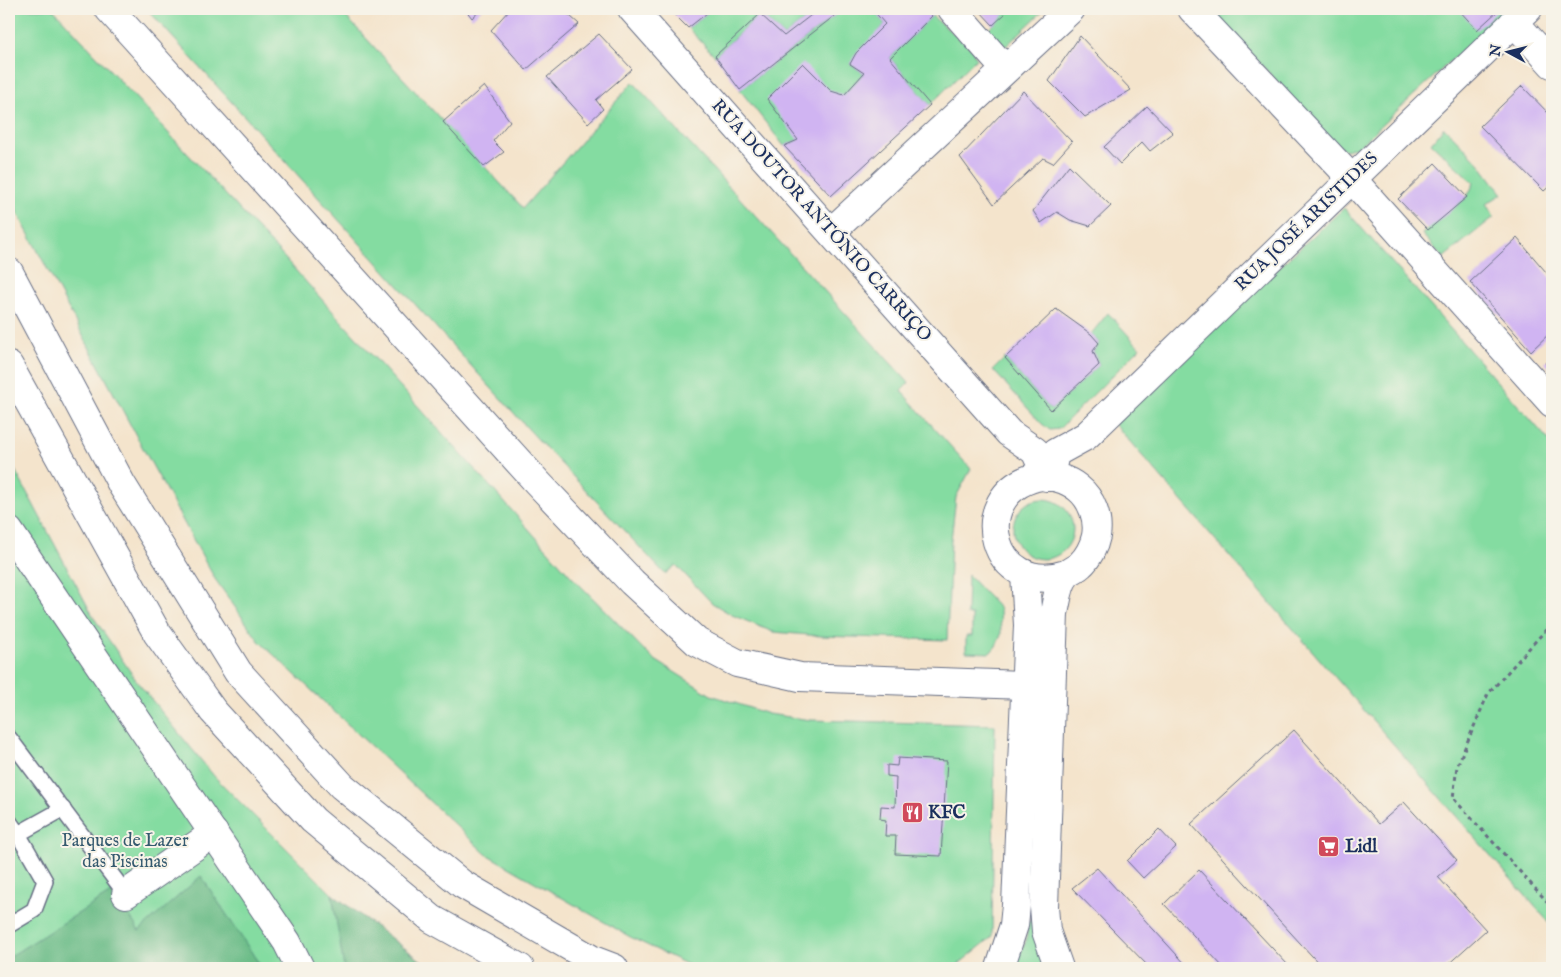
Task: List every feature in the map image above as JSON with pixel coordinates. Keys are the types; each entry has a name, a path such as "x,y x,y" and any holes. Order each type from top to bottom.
{"street":[{"path":"109,9 537,482 632,582 697,642 737,663 800,677 1025,685"},
{"name":"RUA DOUTOR ANTÓNIO CARRIÇO","path":"632,9 1010,434 1035,451 1057,480"},
{"path":"952,9 1006,70"},
{"path":"832,232 1071,9"},
{"path":"1192,9 1352,180 1552,403"},
{"path":"1521,16 1552,64"},
{"name":"RUA JOSÉ ARISTIDES","path":"1057,480 1055,453 1086,436 1521,16"},
{"path":"9,272 122,485 238,672 342,786 462,884 593,960 614,968"},
{"path":"9,366 157,632 213,710 313,820 432,919 520,968"},
{"path":"1010,434 1015,460 1013,488"},
{"path":"1040,476 1057,480 1083,492 1092,505 1096,520 1096,535 1091,551 1081,565 1066,574 1046,579 1025,574 1012,567 1003,556 997,542 996,512 1003,499 1013,488 1026,480 1040,476"},
{"path":"9,531 287,942 300,968"},
{"path":"1000,968 1014,925 1016,905 1028,621 1025,574"},
{"path":"1059,968 1046,931 1044,907 1054,613 1059,591 1066,574"},
{"path":"126,894 214,833"}],"lane":[{"path":"9,738 126,894"},
{"path":"18,834 63,809"},
{"path":"9,821 45,881 34,910 9,925"}],"path":[{"path":"1552,623 1488,694 1457,766 1453,798 1552,907"}],"green space":[{"path":"9,9 53,9 280,253 570,575 652,658 711,695 768,714 811,720 995,725 992,937 954,968 695,968 632,938 486,854 259,641 215,579 9,197"},
{"path":"147,9 339,9 523,208 633,82 909,383 901,391 971,469 956,497 951,540 947,640 821,636 773,632 732,615 712,603 676,565 665,574 532,433"},
{"path":"712,9 819,9 784,36 760,14 715,56 688,28"},
{"path":"843,9 872,9 885,24 850,64 864,73 798,140 784,146 740,90"},
{"path":"1000,9 1045,9 1004,48 988,30 1004,14"},
{"path":"1210,9 1507,9 1359,146 1346,150 1334,144"},
{"path":"932,16 972,49 976,59 930,105 890,58"},
{"path":"1444,127 1479,163 1502,194 1486,204 1494,217 1443,258 1422,234 1467,197 1474,183 1431,143"},
{"path":"1344,208 1552,444 1552,926 1111,420"},
{"path":"1108,313 1140,348 1059,429 1050,430 1042,424 993,370 1005,358 1051,410 1099,365 1093,351 1099,343 1091,334"},
{"name":"Parques de Lazer das Piscinas","path":"9,459 94,618 138,683 214,776 332,894 431,968 9,968"},
{"path":"1043,499 1060,504 1068,512 1073,529 1068,546 1060,554 1043,559 1026,554 1018,546 1013,529 1018,512 1026,504"},
{"path":"968,575 1000,609 1001,635 990,653 966,652 966,636 972,636 972,615 967,615"},
{"path":"201,876 262,968 9,968 9,957 114,891 139,931"},
{"path":"332,894 431,968 344,968"},
{"path":"1028,921 1034,921 1037,945 1045,968 1014,968 1026,941"}],"building":[{"path":"465,9 482,9 472,18"},
{"path":"510,9 562,9 579,24 526,70 491,30"},
{"path":"669,9 712,9 688,28"},
{"path":"819,9 843,9 740,90 715,56 760,14 784,36"},
{"path":"872,9 925,9 932,16 890,58 930,105 831,196 784,146 798,140 767,99 803,63 831,91 844,95 864,73 850,64 856,53 885,24"},
{"path":"978,9 1000,9 1005,14 993,25"},
{"path":"1417,9 1431,9 1423,15"},
{"path":"1458,9 1500,9 1477,30"},
{"path":"599,34 632,69 596,100 603,109 588,123 547,77"},
{"path":"1080,36 1131,90 1085,117 1049,81"},
{"path":"484,86 510,121 493,141 504,152 484,167 443,122"},
{"path":"1522,86 1552,117 1552,184 1544,191 1480,126"},
{"path":"1023,91 1072,142 1053,163 1043,158 994,204 960,157"},
{"path":"1147,106 1173,133 1150,151 1142,142 1120,164 1104,147"},
{"path":"1435,163 1467,197 1428,230 1398,199"},
{"path":"1069,165 1111,206 1090,226 1070,220 1057,212 1041,223 1033,211"},
{"path":"1517,238 1552,279 1552,331 1531,351 1470,282"},
{"path":"1056,309 1091,334 1099,343 1093,351 1099,365 1051,410 1005,358"},
{"path":"1552,357 1552,370 1545,363"},
{"name":"Lidl","path":"1294,730 1379,824 1404,802 1457,860 1438,877 1486,930 1444,968 1323,968 1191,824"},
{"name":"KFC","path":"898,758 947,761 941,856 895,854 896,836 885,836 886,820 880,819 881,806 895,807 896,777 887,776 887,765 897,766"},
{"path":"1159,829 1176,847 1143,878 1127,861"},
{"path":"1097,868 1189,968 1150,968 1072,888"},
{"path":"1199,870 1288,965 1284,968 1258,968 1255,965 1251,968 1224,968 1164,904"}],"place":[{"name":"KFC","path":"912,813"},
{"name":"Lidl","path":"1329,847"}]}
